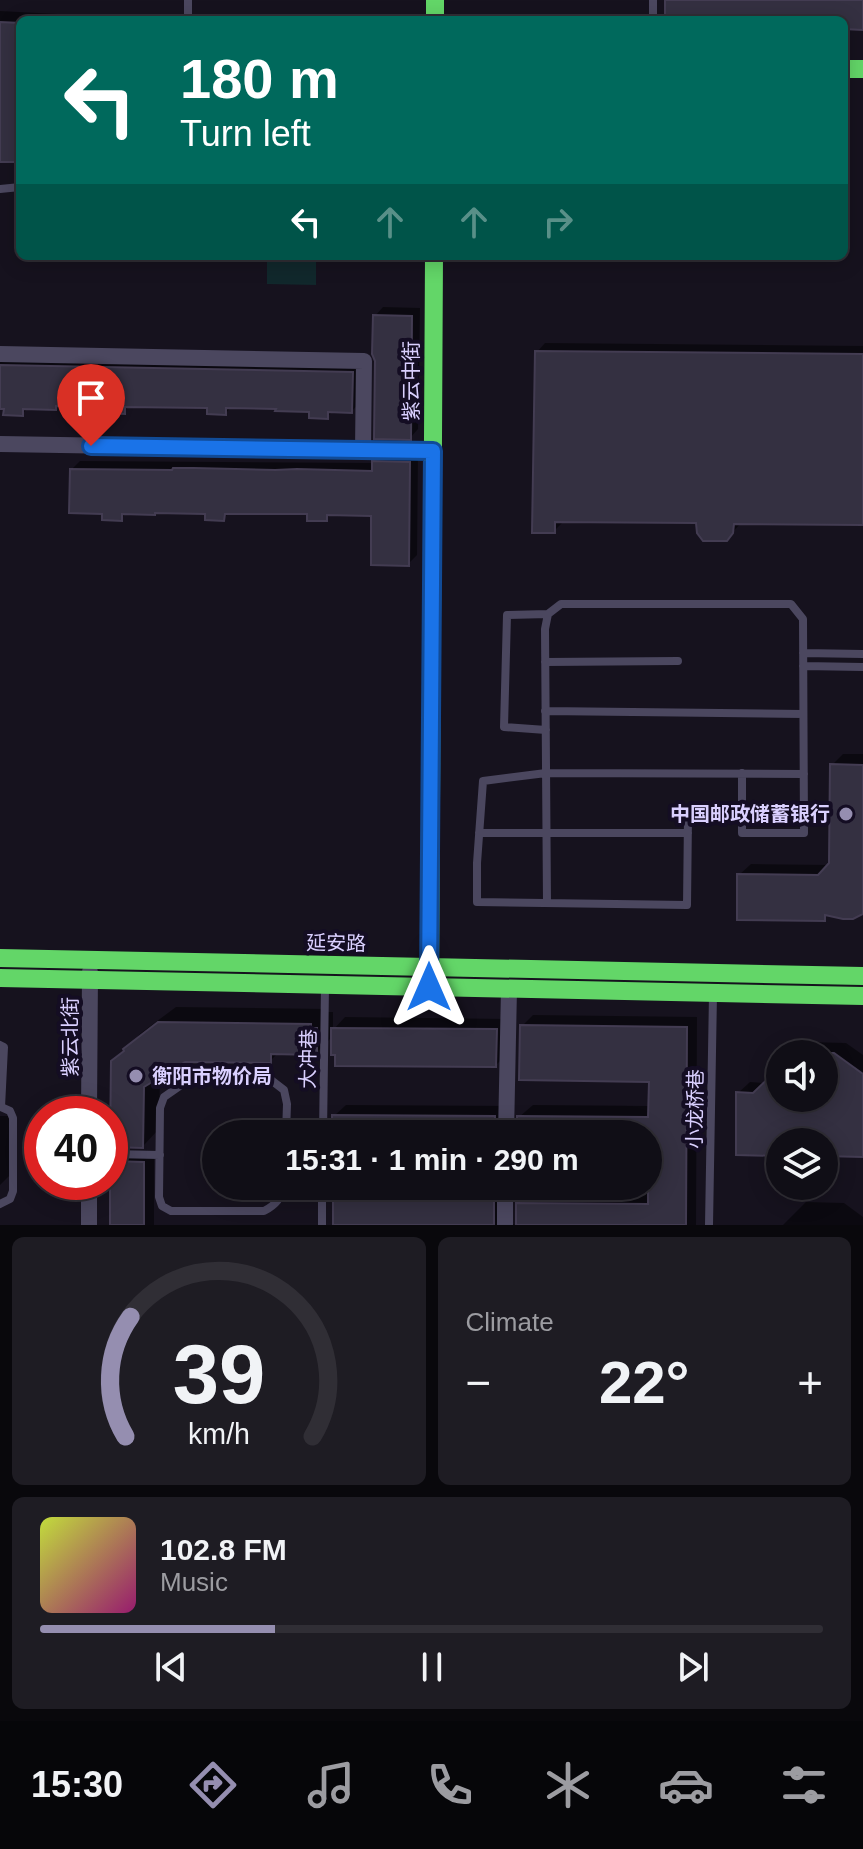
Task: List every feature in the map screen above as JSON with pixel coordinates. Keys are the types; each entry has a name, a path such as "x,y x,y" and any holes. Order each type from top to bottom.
{"main road":[{"name":"紫云中街","path":"429,987 434,260"},
{"name":"延安路","path":"0,958 863,976"},
{"path":"0,978 863,996"}],"street":[{"path":"0,354 364,361 363,450"},
{"path":"0,444 433,451"},
{"name":"紫云北街","path":"89,1096 91,960"},
{"path":"506,1120 509,989"},
{"path":"89,1200 89,1225"},
{"path":"505,1200 505,1225"}],"lane":[{"path":"546,730 504,727 507,615 548,614 561,604 791,604 803,619 804,833 742,833 742,773"},
{"path":"547,903 545,629 548,614"},
{"path":"803,653 863,654"},
{"path":"545,662 678,661"},
{"path":"803,666 863,667"},
{"path":"545,711 803,714"},
{"path":"688,817 687,905 477,902 483,781 546,773 804,774"},
{"path":"479,833 688,833"},
{"name":"大冲巷","path":"323,1120 325,985"},
{"name":"小龙桥巷","path":"709,1225 713,993"},
{"path":"0,1045 4,1047 1,1107 10,1111 13,1118 13,1191 10,1199 0,1204"},
{"path":"278,1200 264,1211 171,1211 162,1206 159,1197 160,1108 164,1097 187,1081 204,1077 271,1080 284,1090 286,1120"},
{"path":"128,1154 160,1155"},
{"path":"322,1200 322,1225"}],"green space":[{"path":"267,260 316,260 316,285 267,284"}],"building":[{"path":"665,0 863,0 863,30 848,29 848,16 665,16"},
{"path":"0,22 16,23 16,162 0,162"},
{"path":"373,315 412,316 411,440 374,439"},
{"path":"535,351 863,354 863,525 734,524 733,533 727,541 703,541 697,533 696,523 555,522 555,533 532,533"},
{"path":"0,365 353,372 352,413 328,412 328,419 309,418 309,412 276,409 226,408 226,415 207,414 207,408 125,407 125,414 105,413 106,407 56,406 56,410 23,409 23,416 3,415 4,409 0,409"},
{"path":"372,461 410,462 409,566 371,565 371,516 327,515 327,521 307,521 307,514 225,514 224,521 205,520 205,514 155,513 122,514 122,521 102,520 102,514 69,513 70,469 372,471"},
{"name":"中国邮政储蓄银行","path":"830,764 863,765 863,914 853,919 825,915 825,921 737,920 737,874 818,875 829,863"},
{"name":"衡阳市物价局","path":"158,1022 311,1024 311,1028 317,1028 317,1055 271,1054 271,1063 185,1062 144,1087 143,1148 128,1148 128,1096 111,1096 111,1061"},
{"path":"520,1025 687,1027 686,1225 516,1225 516,1203 648,1204 648,1200 662,1200 662,1120 517,1120 517,1116 648,1117 649,1082 519,1080"},
{"path":"331,1028 497,1029 496,1067 335,1066 335,1055 331,1055"},
{"path":"838,1056 863,1074 863,1157 838,1156 838,1128 766,1128 766,1156 736,1155 736,1092 753,1093 766,1080 766,1112 838,1112"},
{"path":"332,1115 495,1116 495,1120 332,1120"},
{"path":"128,1162 144,1162 144,1225 110,1225 110,1200 128,1200"},
{"path":"333,1200 494,1200 494,1225 333,1225"}],"traffic: fast":[{"path":"435,0 435,16"},
{"path":"848,69 863,69"},
{"path":"430,982 434,260"},
{"path":"0,958 863,976"},
{"path":"0,978 863,996"}],"place":[{"name":"中国邮政储蓄银行","path":"846,814"},
{"name":"衡阳市物价局","path":"136,1076"}],"route":[{"path":"91,446 433,451 429,987"}]}
